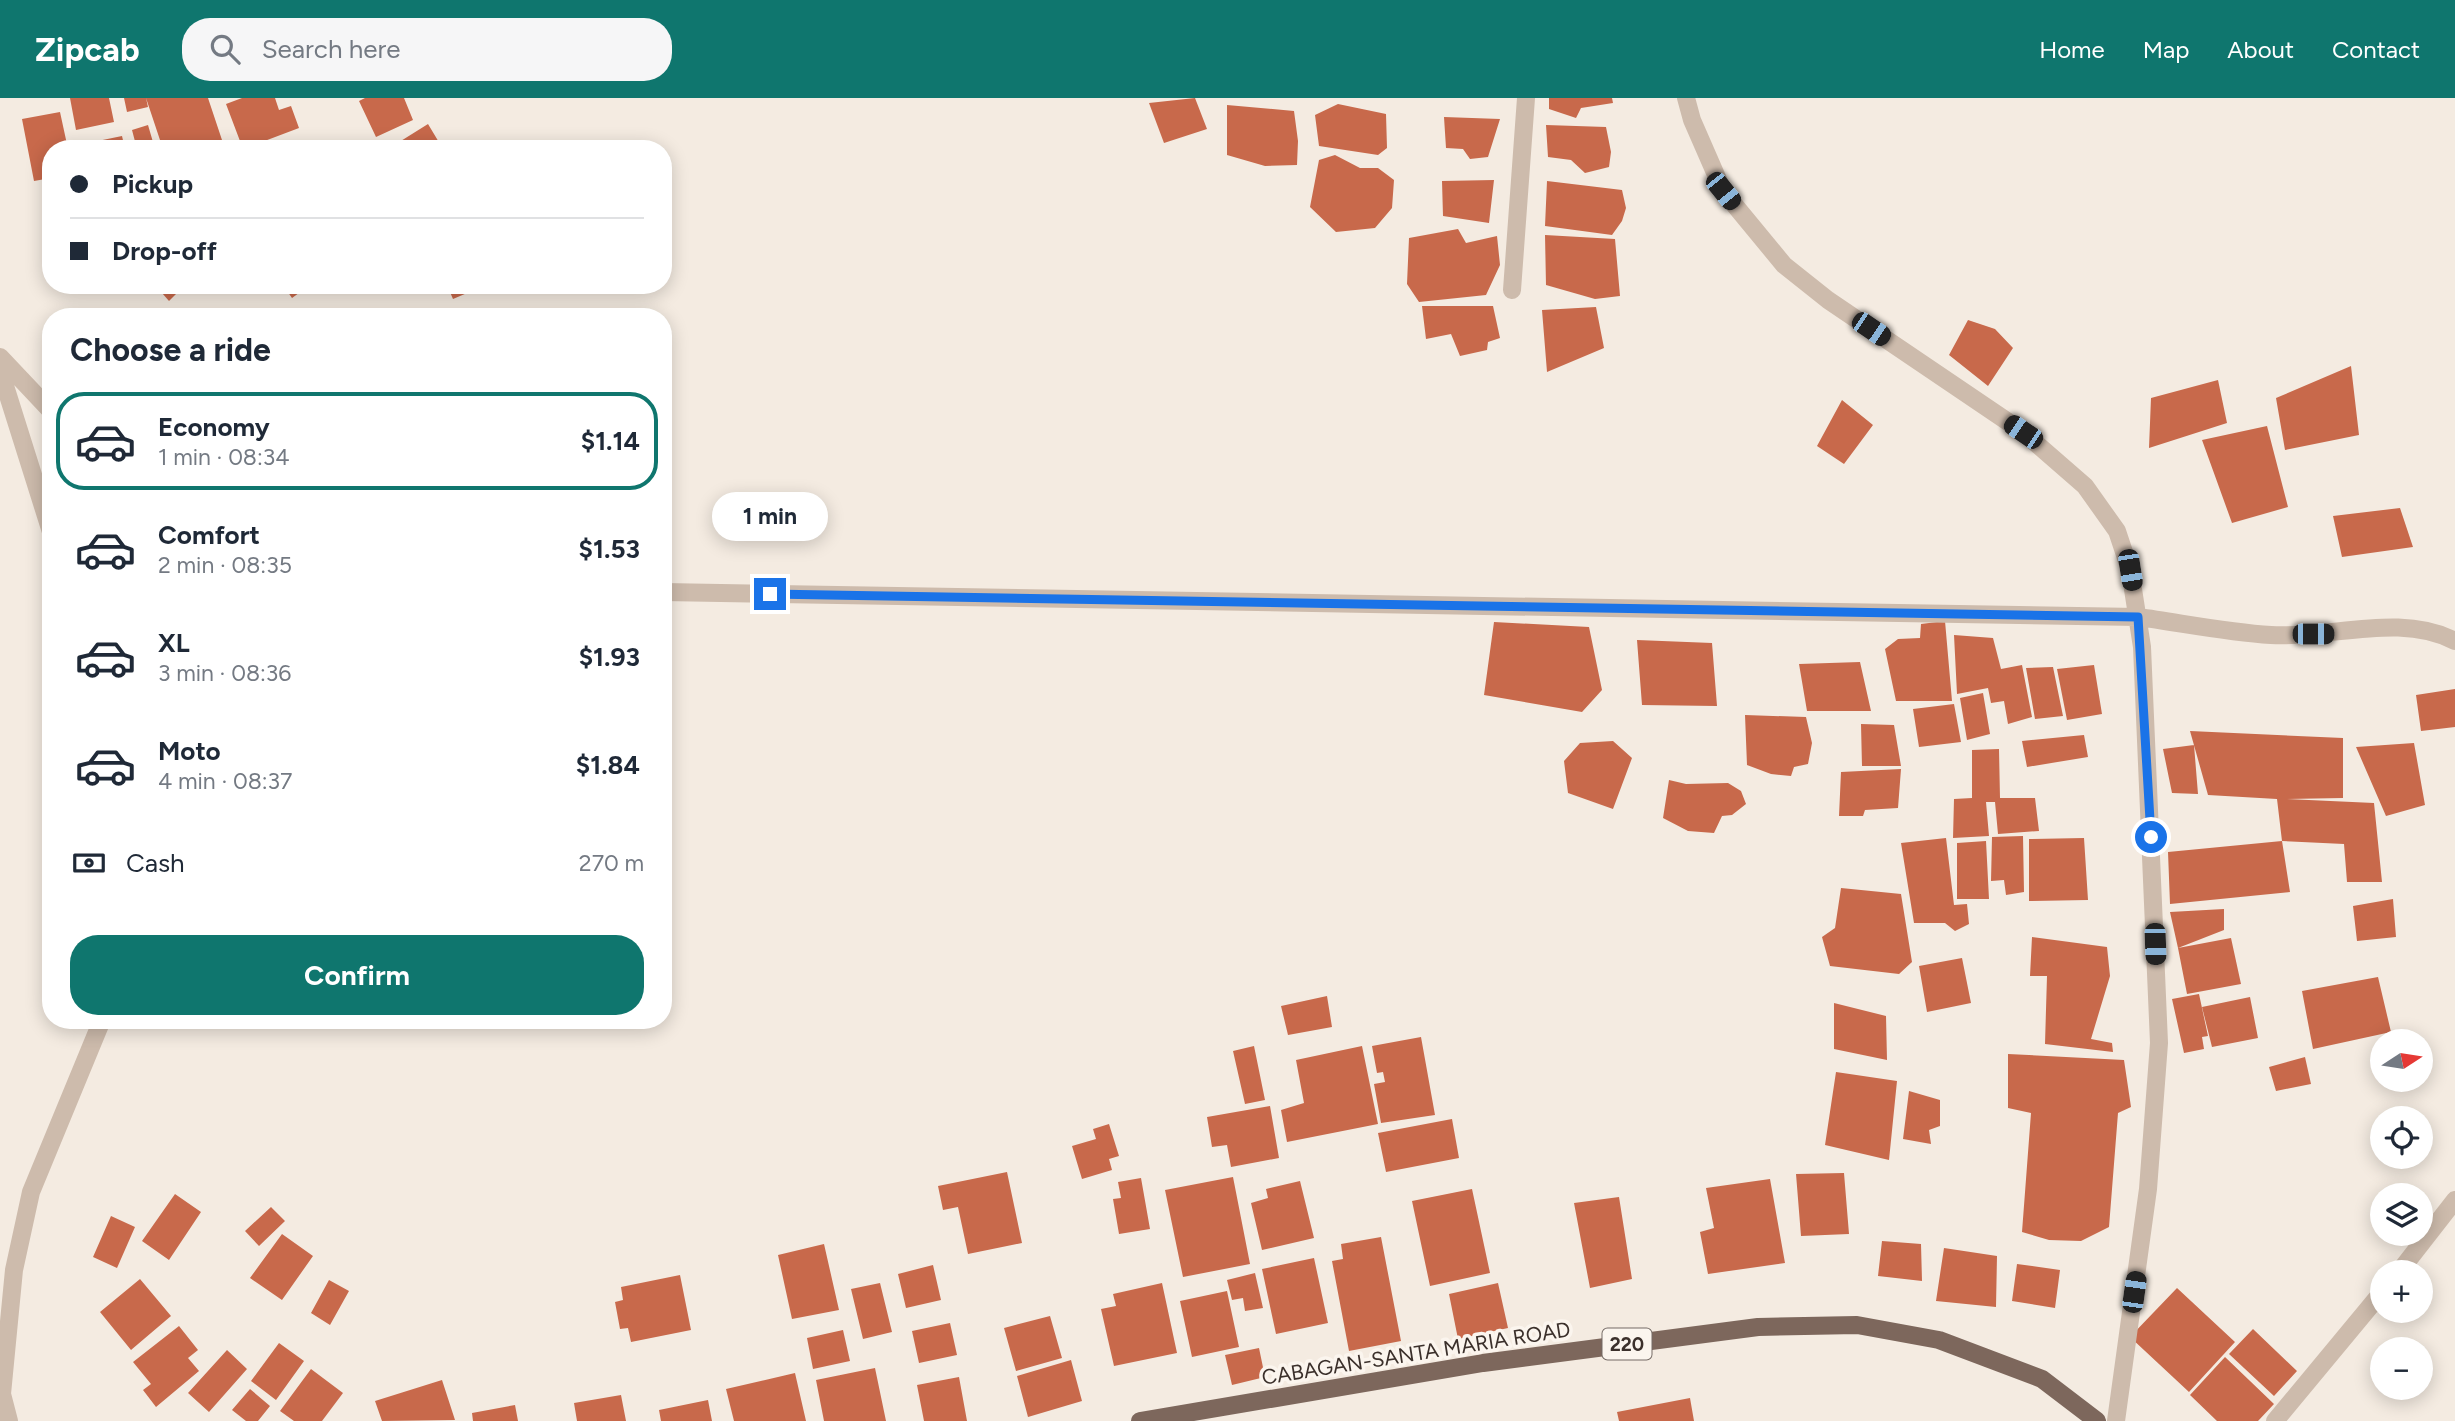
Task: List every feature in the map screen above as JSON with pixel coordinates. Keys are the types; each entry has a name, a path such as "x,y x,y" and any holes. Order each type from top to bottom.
{"main road":[{"name":"CABAGAN-SANTA MARIA ROAD","path":"1140,1421 1483,1363 1758,1326 1857,1325 1939,1340 2042,1379 2096,1421"}],"street":[{"path":"1512,290 1526,98"},
{"path":"1686,98 1692,120 1723,191 1784,265 1828,300 2023,432 2085,486 2117,531 2130,570 2142,647 2159,1043 2148,1189 2116,1421"},
{"path":"0,357 42,401"},
{"path":"0,370 42,503"},
{"path":"672,592 2138,617 2271,635 2334,634 2413,627 2455,641"},
{"path":"9,1421 2,1394 15,1270 30,1192 98,1029"},
{"path":"2408,1260 2455,1200"},
{"path":"2275,1421 2370,1307"}],"building":[{"path":"70,98 109,98 114,122 76,130"},
{"path":"124,98 146,98 148,107 127,112"},
{"path":"146,98 208,98 222,140 160,140"},
{"path":"242,98 275,98 279,110 291,106 299,128 267,140 240,140 226,104"},
{"path":"365,98 404,98 413,120 376,137 359,101"},
{"path":"1195,98 1207,129 1164,143 1149,103"},
{"path":"1549,98 1612,98 1613,103 1581,108 1576,118 1549,109"},
{"path":"1338,104 1386,114 1387,148 1378,155 1319,146 1315,115"},
{"path":"1227,105 1294,111 1298,141 1297,165 1265,166 1227,155"},
{"path":"60,112 66,140 42,140 42,180 34,181 22,119"},
{"path":"1444,117 1500,119 1488,157 1470,159 1463,149 1446,148"},
{"path":"428,124 438,140 402,140"},
{"path":"148,125 152,140 135,140 132,130"},
{"path":"1546,125 1606,127 1611,152 1609,167 1585,173 1571,160 1548,157"},
{"path":"122,136 123,140 103,140"},
{"path":"1335,155 1360,168 1378,168 1394,180 1392,208 1375,228 1336,232 1310,207 1319,160"},
{"path":"1494,180 1489,223 1443,216 1442,181"},
{"path":"1547,181 1622,190 1626,208 1622,221 1612,235 1545,226"},
{"path":"1458,229 1466,243 1497,236 1500,265 1486,295 1419,302 1407,284 1409,238"},
{"path":"1545,235 1615,239 1620,296 1595,299 1546,285"},
{"path":"163,294 176,294 169,301"},
{"path":"451,294 465,294 453,299"},
{"path":"1422,306 1493,306 1500,338 1488,342 1487,350 1460,356 1451,334 1426,339"},
{"path":"1596,307 1604,348 1547,372 1542,310"},
{"path":"1968,320 1995,329 2013,348 1988,386 1949,355"},
{"path":"2351,366 2359,435 2285,450 2276,398"},
{"path":"2218,380 2227,423 2149,448 2151,398"},
{"path":"1842,400 1873,425 1844,464 1817,446"},
{"path":"2267,426 2288,507 2232,523 2202,440"},
{"path":"2400,508 2413,547 2342,557 2333,516"},
{"path":"1945,621 1952,701 1896,701 1885,649 1898,639 1920,638 1921,624"},
{"path":"1494,622 1589,627 1602,690 1582,712 1484,695"},
{"path":"1954,635 1993,638 2001,669 2022,665 2032,717 2008,724 2004,701 1991,703 1988,688 1957,694"},
{"path":"1637,640 1712,643 1717,706 1642,705"},
{"path":"1860,662 1871,711 1807,711 1799,664"},
{"path":"2094,665 2102,714 2067,720 2057,669"},
{"path":"2053,667 2063,716 2035,719 2026,668"},
{"path":"2455,689 2455,727 2421,731 2416,695"},
{"path":"1983,693 1990,734 1967,740 1960,698"},
{"path":"1954,704 1961,742 1919,747 1913,709"},
{"path":"1745,715 1806,717 1812,743 1808,764 1794,767 1791,776 1771,774 1747,765"},
{"path":"1861,724 1894,725 1901,766 1862,766"},
{"path":"2190,731 2343,738 2343,798 2287,799 2374,803 2382,882 2347,882 2344,844 2282,841 2277,799 2208,795"},
{"path":"2084,735 2088,757 2027,767 2022,741"},
{"path":"1613,741 1632,758 1613,809 1568,793 1564,761 1580,743"},
{"path":"2414,743 2425,805 2386,816 2356,747"},
{"path":"2194,745 2198,794 2172,793 2163,749"},
{"path":"1999,749 2000,798 2035,798 2039,831 1998,834 1995,802 1986,802 1989,836 1953,838 1954,799 1972,798 1972,750"},
{"path":"1901,769 1898,808 1865,810 1863,816 1839,816 1841,772"},
{"path":"1669,780 1686,784 1728,783 1741,791 1746,804 1732,815 1722,816 1714,833 1688,831 1663,818"},
{"path":"2023,836 2024,892 2006,895 2004,880 1991,881 1992,837"},
{"path":"1946,838 1954,905 1967,904 1969,924 1955,931 1945,923 1914,923 1901,843"},
{"path":"2084,838 2088,900 2029,901 2029,839"},
{"path":"1986,841 1989,899 1957,899 1957,843"},
{"path":"2282,841 2290,892 2170,904 2168,852"},
{"path":"1841,888 1901,894 1912,962 1899,974 1830,966 1822,937 1835,928"},
{"path":"2393,899 2396,937 2357,941 2353,906"},
{"path":"2224,909 2224,930 2178,948 2170,912"},
{"path":"2032,937 2107,947 2110,976 2091,1039 2112,1043 2113,1052 2045,1044 2047,976 2030,976"},
{"path":"2231,938 2241,984 2187,994 2178,948"},
{"path":"1962,958 1971,1003 1927,1012 1919,966"},
{"path":"2378,977 2390,1029 2370,1029 2370,1037 2313,1049 2302,991"},
{"path":"2199,994 2208,1036 2202,1037 2204,1049 2184,1053 2172,999"},
{"path":"1327,996 1332,1027 1288,1035 1281,1006"},
{"path":"2250,997 2258,1038 2212,1047 2202,1007"},
{"path":"1834,1003 1886,1016 1887,1060 1834,1049"},
{"path":"1421,1037 1435,1115 1381,1123 1374,1084 1385,1082 1383,1072 1377,1073 1372,1046"},
{"path":"1254,1046 1265,1100 1245,1104 1233,1051"},
{"path":"1362,1046 1378,1124 1287,1142 1281,1110 1304,1103 1296,1060"},
{"path":"2008,1054 2124,1060 2131,1107 2118,1113 2109,1227 2081,1241 2049,1240 2022,1232 2031,1113 2008,1108"},
{"path":"2305,1057 2311,1084 2276,1091 2269,1067"},
{"path":"1836,1072 1897,1081 1889,1160 1825,1145"},
{"path":"1909,1091 1940,1100 1940,1126 1929,1130 1931,1144 1903,1139"},
{"path":"1270,1106 1279,1158 1231,1167 1227,1145 1212,1147 1207,1117"},
{"path":"1452,1119 1459,1158 1386,1172 1378,1133"},
{"path":"1109,1124 1119,1156 1109,1159 1112,1170 1082,1179 1072,1146 1096,1139 1093,1129"},
{"path":"1007,1172 1022,1243 968,1254 958,1207 943,1210 938,1186"},
{"path":"1844,1173 1849,1234 1801,1236 1796,1174"},
{"path":"1233,1177 1250,1264 1183,1277 1165,1190"},
{"path":"1141,1178 1150,1229 1119,1234 1113,1199 1121,1198 1118,1182"},
{"path":"1770,1179 1785,1263 1708,1274 1700,1232 1714,1228 1706,1188"},
{"path":"1300,1181 1314,1238 1262,1250 1251,1203 1268,1198 1266,1189"},
{"path":"1472,1189 1490,1273 1430,1286 1412,1201"},
{"path":"175,1194 201,1212 169,1260 142,1241"},
{"path":"1619,1197 1632,1279 1590,1288 1574,1203"},
{"path":"271,1207 285,1221 259,1246 245,1231"},
{"path":"111,1216 135,1227 117,1268 93,1257"},
{"path":"282,1234 313,1256 282,1300 250,1278"},
{"path":"1381,1237 1401,1341 1349,1351 1332,1261 1343,1259 1341,1244"},
{"path":"1882,1241 1921,1244 1922,1281 1878,1276"},
{"path":"824,1244 839,1310 792,1319 778,1255"},
{"path":"1944,1248 1997,1256 1996,1307 1936,1301"},
{"path":"1314,1258 1328,1323 1276,1334 1262,1269"},
{"path":"2017,1264 2060,1270 2055,1308 2012,1301"},
{"path":"933,1265 941,1300 906,1308 898,1274"},
{"path":"1255,1273 1263,1308 1245,1311 1243,1298 1232,1300 1227,1280"},
{"path":"680,1275 691,1330 631,1342 628,1328 620,1329 615,1302 623,1300 621,1287"},
{"path":"140,1279 171,1316 131,1350 100,1312"},
{"path":"329,1280 349,1291 330,1325 311,1313"},
{"path":"880,1283 892,1332 863,1339 851,1289"},
{"path":"1162,1283 1177,1353 1114,1366 1101,1309 1116,1306 1113,1294"},
{"path":"1498,1283 1508,1328 1458,1339 1449,1294"},
{"path":"2177,1288 2235,1342 2189,1392 2130,1337"},
{"path":"1227,1291 1239,1347 1192,1357 1180,1301"},
{"path":"1050,1316 1062,1358 1016,1371 1004,1328"},
{"path":"950,1323 957,1355 919,1363 912,1331"},
{"path":"179,1326 198,1350 188,1358 199,1371 156,1407 143,1390 151,1384 133,1362"},
{"path":"2253,1329 2297,1371 2274,1396 2229,1354"},
{"path":"843,1330 850,1361 813,1369 807,1338"},
{"path":"279,1343 304,1361 276,1400 251,1381"},
{"path":"1259,1348 1265,1377 1232,1385 1225,1355"},
{"path":"227,1350 247,1369 209,1412 188,1393"},
{"path":"2225,1357 2274,1404 2258,1421 2217,1421 2190,1395"},
{"path":"1071,1360 1082,1401 1028,1417 1017,1376"},
{"path":"875,1368 886,1421 824,1421 816,1380"},
{"path":"311,1369 343,1393 322,1421 294,1421 280,1411"},
{"path":"795,1373 806,1421 734,1421 726,1389"},
{"path":"959,1377 967,1421 924,1421 917,1385"},
{"path":"442,1380 455,1420 382,1421 375,1401"},
{"path":"250,1389 270,1406 258,1421 246,1421 232,1410"},
{"path":"621,1395 626,1421 577,1421 574,1403"},
{"path":"1690,1398 1694,1421 1619,1421 1617,1412"},
{"path":"708,1400 712,1421 661,1421 659,1410"},
{"path":"515,1405 518,1421 473,1421 472,1413"}],"route":[{"path":"770,594 2138,617 2142,647 2151,837"}]}
